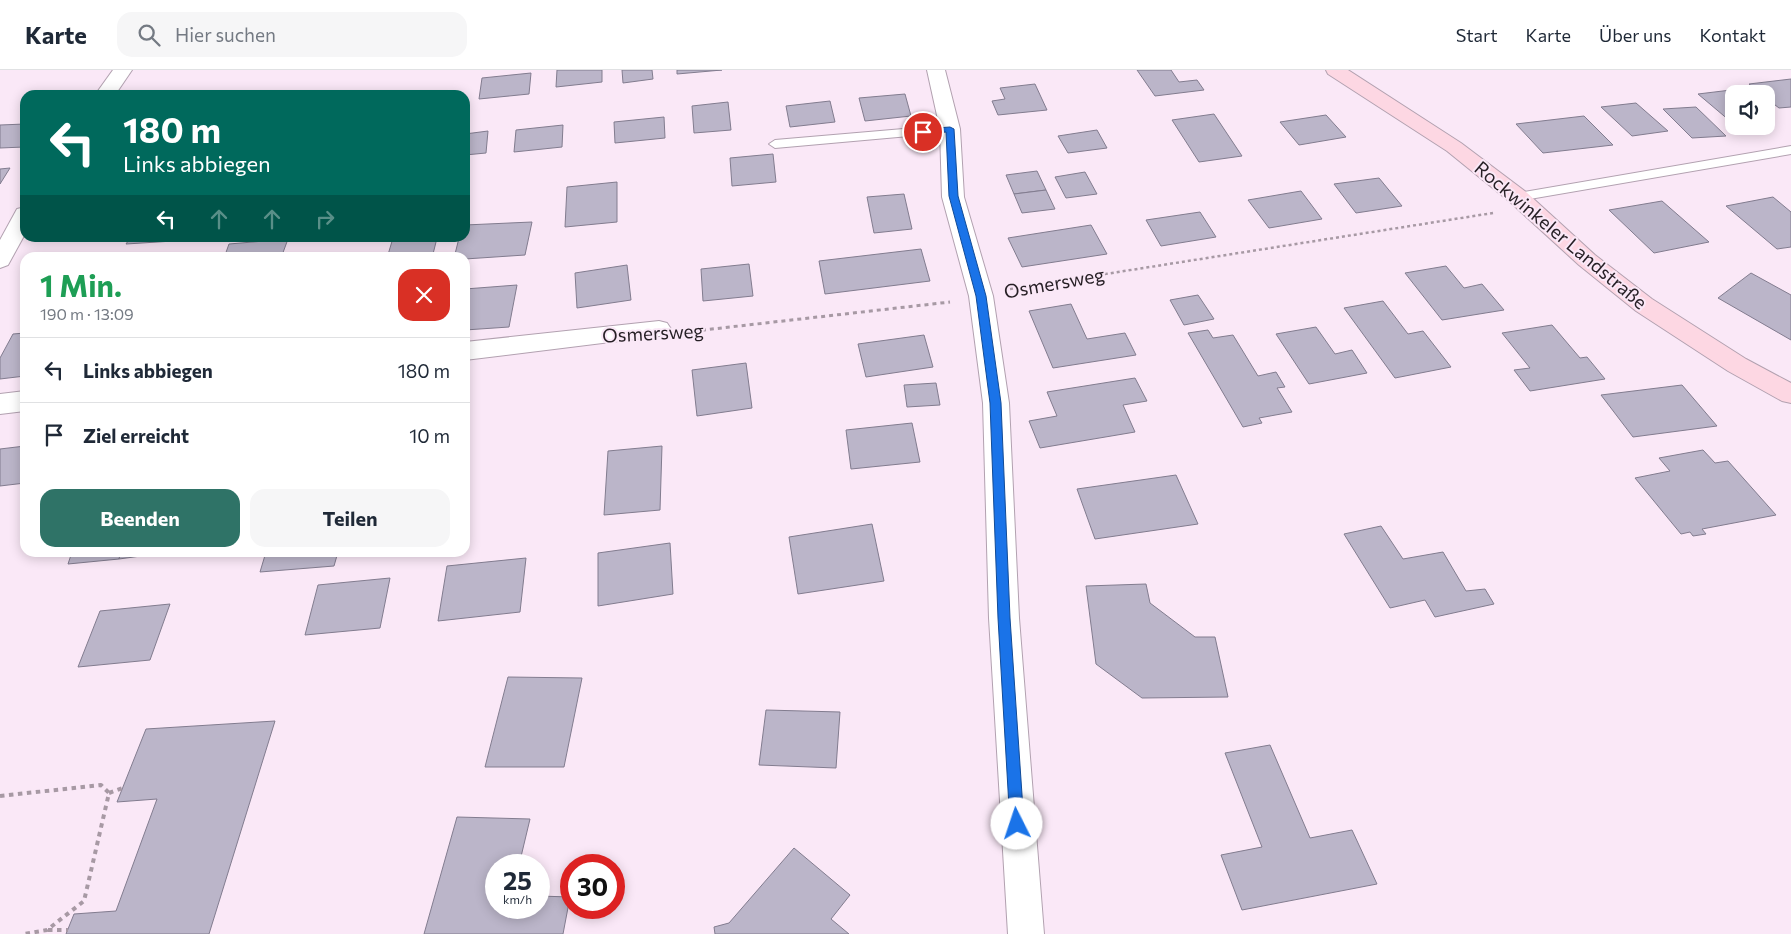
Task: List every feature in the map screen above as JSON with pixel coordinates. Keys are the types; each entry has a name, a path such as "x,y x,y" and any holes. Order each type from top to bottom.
{"main road":[{"name":"Rockwinkeler Landstraße","path":"1335,70 1454,147 1518,197 1587,260 1644,305 1736,365 1791,394"}],"street":[{"path":"109,90 123,70"},
{"path":"936,70 950,129 953,196 981,296 996,403 1004,618 1026,934"},
{"path":"0,260 20,223"},
{"name":"Osmersweg","path":"470,350 660,329"},
{"path":"0,404 20,402"}],"lane":[{"path":"774,144 950,129"},
{"path":"1518,197 1791,150"}],"path":[{"name":"Osmersweg","path":"660,329 688,332 961,301 1012,288 1500,212 1518,197"},
{"path":"0,796 101,786 109,793"},
{"path":"109,793 122,788"},
{"path":"47,930 84,901 109,793"},
{"path":"24,934 47,930 68,930"}],"building":[{"path":"557,70 602,70 602,82 556,87"},
{"path":"622,70 652,70 653,79 623,83"},
{"path":"677,70 722,70 677,74"},
{"path":"1137,70 1171,70 1179,82 1197,80 1204,90 1155,96"},
{"path":"531,73 529,94 479,99 482,78"},
{"path":"1791,79 1791,107 1779,108 1775,105 1775,85 1749,84"},
{"path":"1035,84 1047,110 998,115 992,101 1005,99 1000,88"},
{"path":"1725,91 1725,117 1698,94"},
{"path":"905,94 911,116 865,121 859,98"},
{"path":"830,101 835,122 790,127 786,106"},
{"path":"728,102 731,130 694,133 692,106"},
{"path":"1636,103 1668,131 1632,136 1601,107"},
{"path":"1696,107 1726,136 1692,138 1663,109"},
{"path":"1214,114 1242,156 1199,162 1172,120"},
{"path":"1326,115 1346,137 1299,145 1280,122"},
{"path":"1584,116 1613,145 1543,153 1516,124"},
{"path":"664,117 665,138 615,143 614,122"},
{"path":"20,124 20,147 0,148 0,125"},
{"path":"563,125 562,147 514,152 516,130"},
{"path":"1097,130 1107,148 1068,153 1058,136"},
{"path":"488,131 486,153 470,155 470,133"},
{"path":"773,154 776,182 732,186 730,158"},
{"path":"10,168 0,184 0,169"},
{"path":"1037,171 1046,190 1014,194 1006,175"},
{"path":"1085,172 1097,194 1066,198 1055,177"},
{"path":"1379,178 1402,206 1356,213 1334,184"},
{"path":"617,182 617,222 565,227 567,187"},
{"path":"1046,190 1055,209 1022,213 1014,194"},
{"path":"1301,191 1322,219 1269,228 1248,200"},
{"path":"904,194 912,229 874,233 867,197"},
{"path":"1773,197 1791,212 1791,247 1777,249 1726,206"},
{"path":"1662,201 1709,242 1654,253 1609,210"},
{"path":"1200,212 1216,237 1161,246 1146,220"},
{"path":"532,222 525,255 470,259 470,252 456,252 458,242 470,242 470,225"},
{"path":"1091,225 1107,254 1022,267 1008,238"},
{"path":"127,242 158,242 126,244"},
{"path":"287,242 283,252 226,252 229,244"},
{"path":"392,242 436,242 434,252 389,252"},
{"path":"921,249 930,281 825,294 819,261"},
{"path":"749,264 753,296 703,301 701,269"},
{"path":"627,265 631,300 577,308 575,273"},
{"path":"1446,266 1464,288 1482,284 1504,310 1442,320 1405,273"},
{"path":"1751,273 1791,295 1791,340 1718,298"},
{"path":"517,285 509,327 470,330 470,289"},
{"path":"1198,295 1214,319 1184,325 1170,300"},
{"path":"1383,301 1408,334 1423,331 1451,367 1395,378 1344,308"},
{"path":"1071,304 1087,339 1125,333 1136,355 1053,368 1029,311"},
{"path":"1552,325 1580,358 1587,357 1605,379 1530,391 1514,370 1530,368 1502,333"},
{"path":"1316,327 1335,354 1352,350 1367,373 1309,384 1276,334"},
{"path":"1208,330 1213,338 1233,335 1258,376 1276,372 1285,387 1277,388 1292,412 1259,418 1262,423 1243,427 1188,333"},
{"path":"20,333 20,377 0,379 0,358 13,334"},
{"path":"924,335 933,367 866,377 858,344"},
{"path":"746,363 752,408 697,416 692,370"},
{"path":"1135,378 1147,401 1123,405 1135,432 1040,448 1029,421 1057,416 1047,392"},
{"path":"936,383 940,405 907,407 904,385"},
{"path":"1682,385 1717,426 1633,437 1601,395"},
{"path":"912,423 920,462 851,469 846,430"},
{"path":"662,446 660,510 604,515 608,451"},
{"path":"20,447 20,484 0,486 0,449"},
{"path":"1703,450 1715,463 1728,461 1776,515 1702,529 1706,534 1693,536 1690,532 1681,534 1635,478 1670,471 1659,458"},
{"path":"1176,475 1198,524 1095,539 1077,489"},
{"path":"872,524 884,581 798,594 789,537"},
{"path":"1381,526 1403,559 1443,552 1466,591 1485,589 1494,604 1435,617 1425,600 1390,608 1344,534"},
{"path":"670,543 673,594 598,606 598,553"},
{"path":"70,557 120,557 119,559 68,564"},
{"path":"264,557 337,557 334,566 260,572"},
{"path":"526,558 520,612 438,621 447,566"},
{"path":"390,578 380,628 305,635 318,585"},
{"path":"1146,584 1150,603 1195,637 1215,637 1228,697 1142,698 1096,664 1086,586"},
{"path":"170,604 150,660 78,667 100,611"},
{"path":"508,677 582,678 564,767 485,767"},
{"path":"766,710 840,712 836,768 759,765"},
{"path":"275,721 209,934 66,934 74,914 116,911 157,799 117,802 146,729"},
{"path":"1270,745 1310,838 1352,830 1377,884 1242,910 1221,855 1262,847 1225,753"},
{"path":"457,817 530,819 522,854 485,854 485,919 550,919 550,896 560,897 560,919 566,919 563,934 424,934"},
{"path":"794,848 850,895 831,919 849,934 715,934 714,927 729,923"}],"route":[{"path":"923,132 950,129 953,196 981,296 996,403 1004,618 1017,824"}]}
